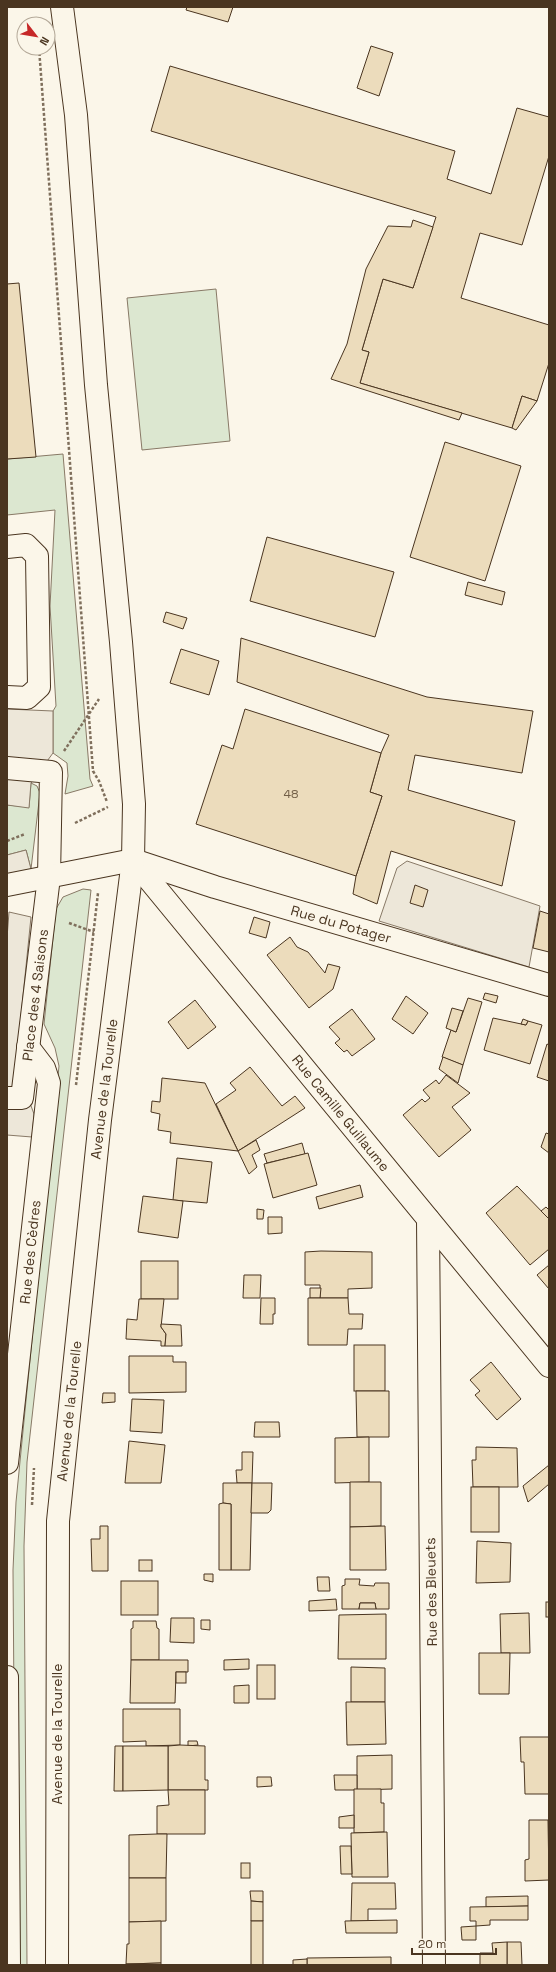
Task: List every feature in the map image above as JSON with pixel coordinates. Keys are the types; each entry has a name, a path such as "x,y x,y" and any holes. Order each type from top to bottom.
{"street":[{"name":"Avenue de la Tourelle","path":"57,1965 58,1521 100,1120 133,860 134,804 123,664 96,385 76,115 62,7"},
{"path":"7,547 26,545 37,556 39,687 27,698 7,697"},
{"path":"7,768 51,772"},
{"name":"Place des 4 Saisons","path":"7,1098 22,1098 49,877 51,772"},
{"path":"7,885 133,860"},
{"name":"Rue du Potager","path":"133,860 222,889 549,985"},
{"name":"Rue Camille Guillaume","path":"133,860 549,1366"},
{"name":"Rue des Cèdres","path":"7,1463 49,1083 44,1068 28,1047"},
{"name":"Rue des Bleuets","path":"428,1219 434,1965"},
{"path":"7,1677 9,1965"}],"path":[{"path":"51,772 102,695"},
{"path":"70,826 113,805"},
{"path":"7,841 27,832"},
{"path":"44,915 99,934"}],"green space":[{"path":"216,289 230,441 142,450 127,298"},
{"path":"63,454 90,779 93,786 65,794 68,776 67,763 53,753 53,711 56,706 50,606 55,510 7,515 7,459"},
{"path":"31,783 37,786 40,793 31,869 26,850 7,855 7,805 29,807"},
{"path":"83,889 91,890 27,1462 24,1546 27,1965 16,1965 13,1570 16,1502 59,1066 55,1048 44,1024 56,909 63,897"}],"shaded area":[{"path":"7,709 53,711 53,753 31,783 29,808 7,805"},
{"path":"26,850 31,869 7,876 7,855"},
{"path":"407,861 540,906 529,967 379,921 397,868"},
{"path":"9,912 31,917 16,1065 34,1114 32,1137 7,1135 7,938"}],"building":[{"path":"187,7 233,7 228,22 186,10"},
{"path":"371,46 393,53 379,96 357,88"},
{"path":"170,66 455,151 447,179 491,194 517,108 549,117 549,156 522,245 480,233 461,298 549,325 549,363 537,401 522,396 512,428 360,383 369,352 362,350 383,279 413,288 436,217 151,131"},
{"path":"413,220 433,227 413,288 383,279 362,350 369,352 360,383 462,413 459,420 331,379 347,344 366,269 388,226 411,227"},
{"path":"19,283 36,457 7,459 7,284"},
{"path":"522,396 537,401 516,430 512,428"},
{"path":"445,442 521,466 485,581 410,557"},
{"path":"267,537 394,572 375,637 250,601"},
{"path":"468,582 505,592 502,605 465,595"},
{"path":"166,612 187,618 183,629 163,622"},
{"path":"241,638 427,697 533,711 522,773 415,755 408,790 515,821 502,886 391,851 377,904 353,894 356,876 382,796 370,792 381,753 389,735 237,682"},
{"path":"181,649 219,661 209,695 170,683"},
{"path":"245,709 381,753 370,792 382,796 356,876 196,824 222,745 233,749"},
{"path":"415,885 428,890 423,907 410,903"},
{"path":"540,911 549,914 549,952 533,948"},
{"path":"254,917 270,922 266,938 249,933"},
{"path":"290,937 297,947 308,952 325,973 328,964 340,967 333,989 309,1008 267,955"},
{"path":"485,993 498,996 496,1003 483,999"},
{"path":"406,996 428,1013 413,1034 392,1019"},
{"path":"468,998 482,1002 463,1065 442,1057 451,1030 456,1032"},
{"path":"195,1000 216,1027 188,1049 168,1022"},
{"path":"452,1008 463,1011 456,1032 446,1028"},
{"path":"352,1009 375,1039 352,1056 347,1050 344,1052 335,1043 340,1039 329,1027"},
{"path":"493,1018 526,1025 528,1021 542,1025 530,1064 484,1050"},
{"path":"523,1019 528,1021 526,1025 521,1024"},
{"path":"547,1044 549,1045 549,1081 537,1077"},
{"path":"443,1057 463,1065 458,1083 439,1069"},
{"path":"250,1067 282,1106 295,1096 305,1108 238,1151 216,1104 236,1090 230,1083"},
{"path":"446,1075 470,1093 452,1107 471,1130 439,1157 403,1115 422,1099 425,1102 430,1098 423,1090 436,1080 439,1084"},
{"path":"162,1078 205,1083 238,1151 170,1143 171,1132 158,1130 160,1114 151,1112 152,1101 160,1102"},
{"path":"546,1133 549,1134 549,1153 541,1147"},
{"path":"256,1140 260,1150 252,1155 257,1167 249,1174 238,1151"},
{"path":"302,1143 305,1154 267,1163 264,1154"},
{"path":"308,1153 317,1185 273,1198 264,1164"},
{"path":"177,1158 212,1162 207,1203 173,1200"},
{"path":"360,1185 363,1197 319,1209 316,1197"},
{"path":"517,1186 549,1219 549,1249 530,1265 486,1213"},
{"path":"143,1196 183,1201 178,1238 138,1232"},
{"path":"546,1207 549,1210 549,1219 541,1211"},
{"path":"257,1209 264,1210 263,1219 257,1219"},
{"path":"268,1217 282,1217 282,1233 268,1234"},
{"path":"305,1252 372,1252 372,1288 348,1289 348,1298 320,1298 320,1285 305,1285"},
{"path":"141,1261 178,1261 178,1299 141,1299"},
{"path":"549,1265 549,1289 537,1275"},
{"path":"244,1275 261,1275 260,1298 243,1298"},
{"path":"310,1288 321,1288 320,1298 310,1298"},
{"path":"261,1298 275,1298 275,1314 273,1314 273,1324 260,1324"},
{"path":"308,1298 348,1298 349,1314 363,1314 362,1329 348,1329 347,1345 308,1345"},
{"path":"139,1299 164,1299 161,1327 166,1334 165,1346 161,1346 161,1341 126,1339 127,1319 137,1320"},
{"path":"161,1324 181,1325 182,1346 165,1346 166,1334 161,1327"},
{"path":"354,1345 385,1345 385,1391 354,1391"},
{"path":"129,1356 173,1356 173,1362 186,1362 186,1392 129,1393"},
{"path":"491,1362 521,1399 497,1420 475,1395 480,1391 470,1380"},
{"path":"356,1391 389,1391 389,1437 357,1437"},
{"path":"103,1393 115,1393 115,1402 102,1403"},
{"path":"132,1399 164,1400 162,1433 130,1431"},
{"path":"255,1422 279,1422 280,1437 254,1437"},
{"path":"369,1437 369,1482 335,1483 335,1438"},
{"path":"129,1441 165,1445 161,1483 125,1483"},
{"path":"476,1447 517,1448 518,1487 473,1487 472,1460 476,1460"},
{"path":"242,1452 253,1452 252,1483 237,1483 236,1470 242,1470"},
{"path":"549,1465 549,1484 528,1502 523,1486"},
{"path":"350,1482 381,1482 381,1526 350,1527"},
{"path":"223,1483 252,1483 250,1570 231,1570 231,1504 223,1503"},
{"path":"252,1483 272,1483 271,1510 268,1513 251,1513"},
{"path":"471,1487 499,1487 499,1532 471,1532"},
{"path":"219,1504 231,1504 231,1570 219,1570"},
{"path":"100,1526 108,1526 108,1571 92,1571 91,1539 100,1539"},
{"path":"385,1526 386,1570 350,1570 350,1527"},
{"path":"477,1541 511,1543 510,1582 476,1583"},
{"path":"139,1560 152,1560 152,1571 139,1571"},
{"path":"204,1574 213,1574 213,1582 204,1580"},
{"path":"317,1577 329,1577 330,1591 318,1591"},
{"path":"345,1579 360,1579 359,1585 374,1586 375,1583 389,1583 389,1609 376,1609 375,1603 360,1603 359,1609 342,1609 342,1586 345,1585"},
{"path":"121,1581 158,1581 158,1615 121,1615"},
{"path":"336,1599 337,1610 309,1611 309,1601"},
{"path":"546,1602 549,1602 549,1617 546,1617"},
{"path":"360,1603 375,1603 376,1609 359,1609"},
{"path":"529,1613 530,1653 501,1653 500,1614"},
{"path":"386,1614 386,1659 338,1659 339,1615"},
{"path":"171,1618 194,1618 194,1643 170,1642"},
{"path":"201,1620 210,1620 210,1630 201,1629"},
{"path":"133,1621 156,1621 157,1628 159,1629 159,1660 131,1660 131,1629 133,1628"},
{"path":"479,1653 510,1653 509,1694 479,1694"},
{"path":"249,1659 249,1669 224,1670 224,1660"},
{"path":"131,1660 188,1660 188,1672 176,1672 175,1703 130,1703"},
{"path":"257,1665 275,1665 275,1699 257,1699"},
{"path":"351,1667 385,1668 385,1702 351,1702"},
{"path":"176,1672 186,1672 186,1683 176,1683"},
{"path":"249,1685 249,1703 234,1703 234,1686"},
{"path":"346,1702 385,1702 386,1744 347,1745"},
{"path":"123,1709 180,1709 180,1745 146,1746 146,1741 123,1742"},
{"path":"520,1737 549,1737 549,1794 525,1794 524,1762 521,1762"},
{"path":"188,1741 197,1741 198,1745 188,1746"},
{"path":"115,1746 123,1746 123,1791 114,1791"},
{"path":"123,1746 168,1746 168,1790 123,1791"},
{"path":"168,1746 205,1746 205,1780 208,1780 208,1790 168,1790"},
{"path":"392,1755 392,1789 357,1790 357,1756"},
{"path":"334,1775 357,1775 357,1790 335,1790"},
{"path":"257,1777 271,1777 272,1786 257,1787"},
{"path":"354,1789 381,1789 381,1803 384,1803 384,1832 354,1833"},
{"path":"168,1790 205,1790 205,1834 157,1834 157,1806 169,1805"},
{"path":"354,1815 354,1828 339,1828 339,1817"},
{"path":"529,1820 548,1820 549,1880 525,1881 525,1860 529,1859"},
{"path":"387,1832 388,1877 352,1877 351,1833"},
{"path":"167,1834 166,1878 129,1878 129,1835"},
{"path":"340,1846 351,1846 352,1874 341,1874"},
{"path":"241,1863 250,1863 250,1878 241,1878"},
{"path":"129,1878 166,1878 166,1921 129,1922"},
{"path":"352,1883 395,1883 396,1909 368,1909 368,1921 351,1921"},
{"path":"250,1891 263,1891 263,1902 251,1901"},
{"path":"528,1896 528,1906 486,1907 486,1897"},
{"path":"251,1901 263,1902 263,1921 251,1921"},
{"path":"528,1906 528,1920 490,1920 490,1925 476,1926 476,1921 470,1921 470,1907"},
{"path":"397,1920 397,1933 346,1933 345,1921"},
{"path":"161,1921 161,1963 126,1964 127,1944 129,1944 129,1922"},
{"path":"251,1921 263,1921 263,1965 251,1965"},
{"path":"476,1926 476,1940 462,1940 461,1927"},
{"path":"507,1942 521,1942 522,1965 507,1965"},
{"path":"507,1942 507,1965 480,1965 480,1953 493,1953 492,1943"},
{"path":"391,1957 391,1965 307,1965 307,1958"},
{"path":"307,1959 307,1965 293,1965 293,1960"},
{"path":"161,1963 161,1965 126,1965 126,1964"}]}
